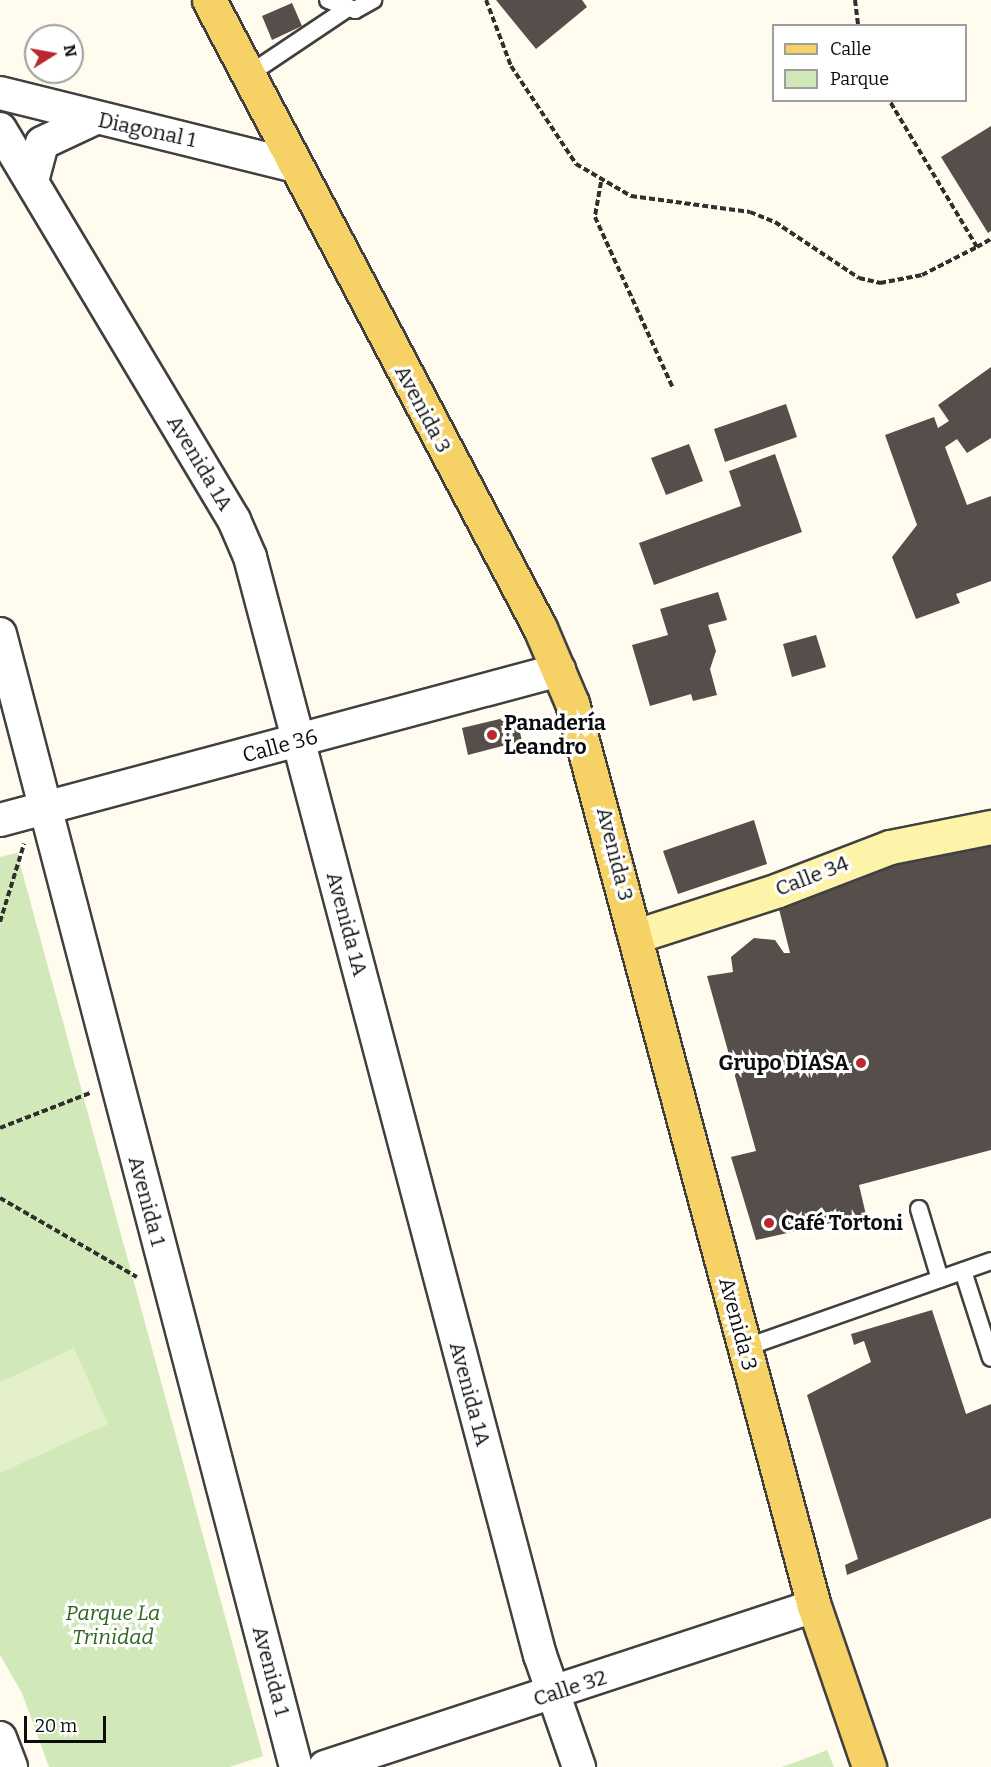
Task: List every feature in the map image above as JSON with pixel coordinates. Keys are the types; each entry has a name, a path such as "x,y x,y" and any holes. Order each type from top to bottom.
{"main road":[{"name":"Avenida 3","path":"217,2 248,75 294,166 559,670 594,773 814,1606 869,1767"}],"street":[{"name":"Diagonal 1","path":"0,93 93,119 294,166"},
{"path":"32,181 42,143 93,119"},
{"name":"Avenida 1A","path":"0,129 238,529 258,582 551,1694 579,1767"},
{"name":"Avenida 1","path":"0,634 296,1767"},
{"name":"Calle 36","path":"0,820 559,670"},
{"name":"Calle 34","path":"636,936 778,891 890,847 991,826"},
{"name":"Calle 32","path":"325,1767 814,1606"},
{"path":"0,1738 11,1767"}],"lane":[{"path":"328,0 345,10"},
{"path":"248,75 345,10 373,0"},
{"path":"919,1209 940,1279"},
{"path":"744,1348 991,1261"},
{"path":"963,1271 991,1358"}],"path":[{"path":"486,0 511,66 576,164 601,182 631,196 680,206 750,212 775,222 859,278 880,283 922,275 991,239"},
{"path":"855,0 858,24"},
{"path":"889,102 977,247"},
{"path":"601,182 595,217 673,388"},
{"path":"0,922 25,841"},
{"path":"0,1128 94,1091"},
{"path":"0,1198 146,1282"}],"green space":[{"name":"Parque La Trinidad","path":"17,853 263,1756 230,1767 49,1767 22,1693 0,1655 0,857"},
{"path":"74,1348 108,1424 0,1473 0,1382"},
{"path":"827,1750 834,1767 782,1767 820,1753"}],"building":[{"path":"496,0 582,0 587,7 536,49"},
{"path":"292,3 302,26 272,40 262,16"},
{"path":"991,126 991,231 988,233 941,157"},
{"path":"991,367 991,438 967,453 957,439 945,447 967,505 991,496 991,581 956,594 960,603 916,619 892,557 917,525 885,435 934,417 938,428 949,421 938,405"},
{"path":"786,404 797,437 725,462 714,429"},
{"path":"689,444 703,481 666,495 651,458"},
{"path":"775,454 802,532 654,585 639,543 741,506 729,471"},
{"path":"718,592 727,620 708,625 716,651 710,669 717,695 693,701 691,694 650,706 632,645 668,635 660,609"},
{"path":"816,635 826,667 792,677 783,644"},
{"name":"Panadería Leandro","path":"504,718 505,727 518,724 522,741 468,755 462,728"},
{"path":"754,820 767,864 678,894 663,851"},
{"name":"Grupo DIASA","path":"991,845 991,1150 859,1185 866,1215 756,1240 731,1157 756,1151 707,976 733,972 731,957 754,938 775,940 784,953 790,953 779,909 874,869 958,846"},
{"path":"932,1310 966,1414 991,1404 991,1518 847,1575 845,1565 858,1559 807,1395 871,1362 864,1341 854,1345 851,1334"}],"place":[{"name":"Panadería Leandro","path":"492,735"},
{"name":"Grupo DIASA","path":"861,1063"},
{"name":"Café Tortoni","path":"769,1223"}]}
